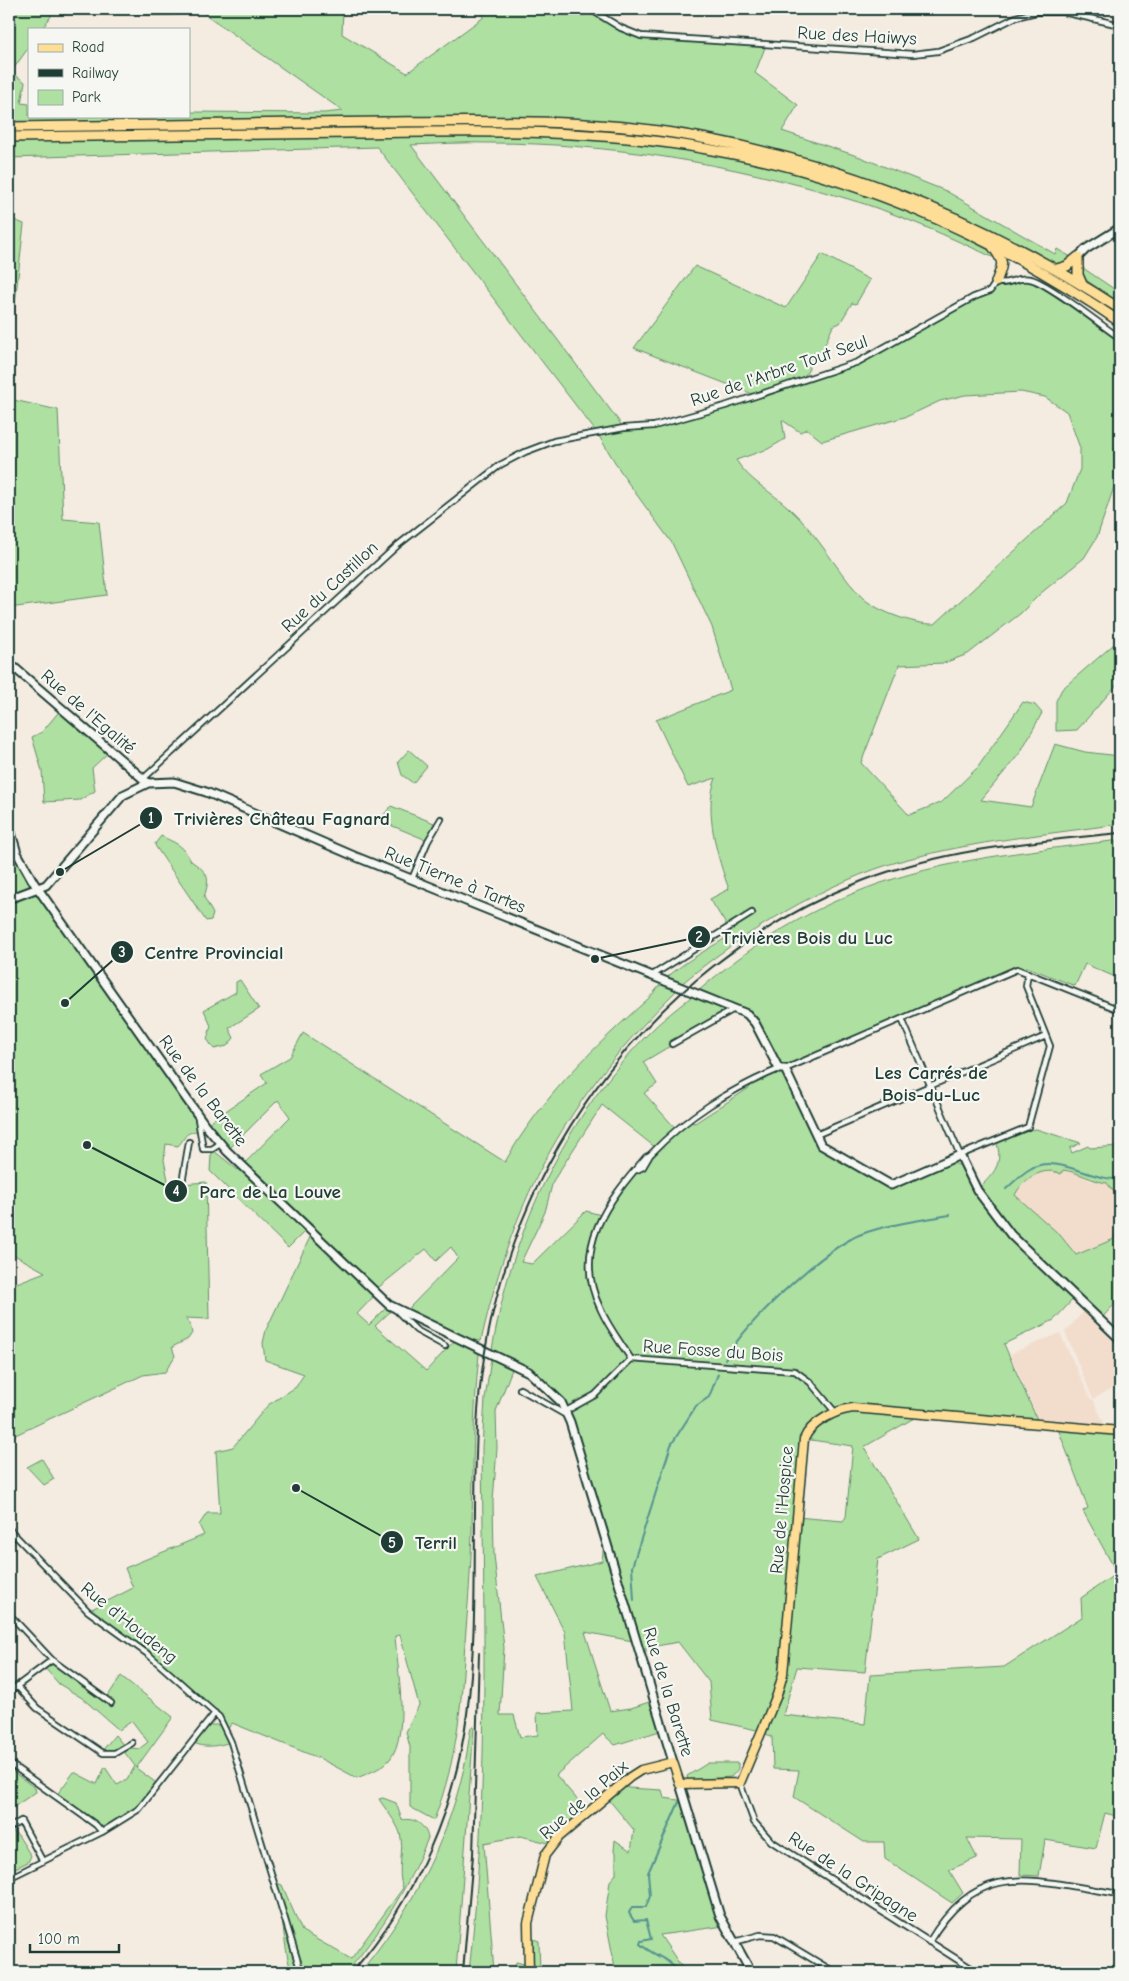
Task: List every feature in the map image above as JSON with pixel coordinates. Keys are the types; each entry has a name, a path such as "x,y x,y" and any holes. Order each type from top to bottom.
{"highway":[{"path":"9,127 509,121 584,123 662,132 775,154 857,178 951,215 997,236 1082,284 1120,310"},
{"path":"9,137 503,131 583,133 711,149 811,173 906,206 1023,261 1120,322"},
{"path":"992,245 1002,260 1003,266 996,282"},
{"path":"1056,269 1067,266 1078,258"},
{"path":"1078,258 1078,275 1082,284"},
{"path":"996,282 1007,268 1023,261"}],"main road":[{"name":"Rue de l'Hospice","path":"740,1784 778,1695 783,1674 804,1439 808,1432 835,1412 853,1408 1120,1431"},
{"name":"Rue de la Barette","path":"673,1762 680,1784"},
{"name":"Rue de la Paix","path":"528,1972 528,1923 542,1863 548,1849 630,1777 641,1770 673,1762"},
{"path":"680,1784 740,1784"}],"street":[{"name":"Rue des Haiwys","path":"590,9 621,28 641,36 894,54 938,51 974,38 1009,20 1036,12 1061,12 1120,25"},
{"path":"1078,258 1086,248 1120,228"},
{"path":"996,282 1003,283 1017,278 1032,279 1120,338"},
{"name":"Rue de l'Arbre Tout Seul","path":"554,441 624,428 654,426 725,406 858,362 974,298 990,292 996,282"},
{"name":"Rue du Castillon","path":"38,888 50,881 115,802 146,781 398,545 500,465 525,452 554,441"},
{"name":"Rue de l'Egalité","path":"9,663 146,781"},
{"name":"Rue Tierne à Tartes","path":"146,781 174,782 193,787 412,879 693,993 735,1008 750,1017 755,1023 782,1069 816,1135"},
{"path":"412,879 428,841 441,819"},
{"name":"Rue de la Barette","path":"9,826 17,853 38,888 220,1144 394,1308 520,1366 542,1382 561,1402 567,1413 673,1762"},
{"path":"9,899 38,888"},
{"path":"651,976 752,913"},
{"path":"520,1389 567,1413 595,1395 631,1359 600,1310 592,1285 590,1265 594,1236 601,1215 611,1199 637,1170 642,1167 650,1155 668,1136 704,1108 742,1084 902,1019 1017,969 1120,1010"},
{"path":"1028,973 1026,986 1046,1036 1050,1046 1028,1127 891,1185 821,1145 816,1135 1046,1036"},
{"path":"672,1044 735,1008"},
{"path":"902,1019 930,1087 977,1190 1011,1235 1120,1339"},
{"path":"198,1114 203,1149 212,1149 220,1144"},
{"path":"182,1183 189,1142"},
{"path":"394,1308 416,1330 445,1346"},
{"name":"Rue Fosse du Bois","path":"631,1359 795,1371 810,1382 835,1412"},
{"name":"Rue d'Houdeng","path":"9,1529 88,1611 149,1655 219,1717 231,1742 301,1972"},
{"path":"9,1542 14,1536"},
{"path":"9,1614 52,1660 111,1703"},
{"path":"9,1692 52,1660"},
{"path":"18,1686 37,1708 103,1753 115,1753 132,1743"},
{"path":"9,1878 42,1860 102,1832 139,1809 214,1713"},
{"path":"9,1763 96,1825 102,1832"},
{"name":"Rue de la Barette","path":"680,1784 720,1916 751,1972"},
{"name":"Rue de la Gripagne","path":"740,1784 752,1818 764,1835 978,1972"},
{"path":"9,1828 21,1821 42,1860"},
{"path":"929,1942 953,1908 975,1891 994,1883 1020,1880 1120,1894"},
{"path":"734,1942 760,1935 774,1936 834,1972"}],"shaded area":[{"path":"1052,1169 1076,1172 1091,1181 1107,1183 1120,1195 1120,1228 1114,1239 1076,1255 1060,1235 1015,1195 1018,1188 1039,1172"},
{"path":"1085,1310 1120,1342 1120,1384 1093,1399 1065,1332"},
{"path":"1060,1333 1091,1400 1093,1399 1106,1428 1039,1422 1010,1354"}],"green space":[{"path":"9,9 56,9 43,28 28,28 28,48 11,72 25,82 21,103 28,104 28,118 190,118 190,112 324,113 343,111 202,12 178,15 152,15 127,14 103,9 343,9 342,34 407,73 484,17 479,9 590,9 610,22 641,36 766,45 755,73 798,105 782,131 860,157 946,191 1055,254 1057,249 1071,257 1066,263 1056,264 990,230 923,200 818,162 747,143 640,125 9,124"},
{"path":"405,135 580,136 706,152 773,167 846,188 925,217 992,252 999,260 923,226 865,204 802,186 714,166 625,151 580,147 481,143 411,145 624,428 668,423 755,395 634,348 695,266 786,308 822,254 870,280 856,304 852,303 840,323 833,326 822,351 808,361 809,369 802,380 858,362 1003,282 1023,278 1044,286 1072,303 1120,338 1120,437 1118,435 1114,453 1115,484 1097,537 1084,558 1041,593 1021,613 968,654 944,663 899,665 861,763 909,815 942,802 978,767 1023,702 1035,705 1042,713 1020,753 981,800 1031,807 1055,744 1085,752 1120,756 1120,824 1012,839 931,853 875,869 814,896 728,948 678,987 666,983 677,990 605,1069 576,1109 551,1150 529,1192 495,1287 481,1341 458,1338 479,1354 474,1420 471,1559 457,1732 448,1775 434,1820 410,1807 410,1747 406,1732 419,1705 400,1635 395,1636 401,1699 400,1733 396,1747 390,1759 383,1765 357,1778 321,1759 232,1723 227,1730 231,1742 216,1746 206,1746 192,1742 211,1725 220,1725 225,1730 219,1717 149,1655 88,1611 133,1588 125,1568 204,1535 199,1525 207,1513 220,1513 216,1451 233,1447 268,1405 296,1387 304,1374 265,1360 263,1343 266,1330 312,1233 307,1229 288,1248 210,1171 211,1155 214,1151 238,1170 290,1117 278,1100 227,1151 205,1125 267,1083 261,1074 290,1057 303,1033 505,1162 535,1116 588,1055 648,999 671,974 732,934 710,899 729,889 717,849 712,819 712,790 716,778 688,787 656,720 731,690 712,627 672,543 626,480 597,433 377,147 9,158 9,142","holes":["1021,392 1045,397 1067,412 1080,448 1080,469 1067,503 935,624 905,619 883,611 865,600 850,584 799,518 747,474 736,460 768,449 785,439 782,420 800,432 807,429 822,441 908,416 940,401 965,395","451,1247 458,1258 410,1307 410,1317 457,1338 426,1371 375,1326 394,1308 389,1305 369,1325 357,1314 376,1294 374,1291 426,1249 436,1261"]},
{"path":"9,218 24,224 9,356"},
{"path":"1080,266 1120,293 1120,303 1083,278"},
{"path":"9,399 58,410 63,519 99,522 107,595 9,608"},
{"path":"1120,639 1120,681 1077,730 1056,731 1056,701 1062,689"},
{"path":"62,708 110,751 92,768 95,791 80,800 44,802 42,771 32,737 42,732"},
{"path":"409,750 427,766 413,783 402,775 398,762"},
{"path":"391,806 434,823 429,836 424,839 383,822 382,817"},
{"path":"9,826 17,853 198,1114 200,1130 186,1135 178,1146 166,1144 164,1160 169,1185 206,1182 209,1319 185,1318 190,1324 192,1333 188,1339 172,1347 175,1356 165,1372 143,1375 9,1438 9,1286 45,1272 9,1252"},
{"path":"161,836 180,846 191,861 207,876 204,897 213,914 211,920 206,921 156,847 155,844"},
{"path":"1120,840 1120,979 1085,964 1075,986 1027,967 785,1069 821,1145 891,1185 946,1161 962,1166 977,1190 996,1168 999,1156 996,1140 1028,1127 1029,1130 1036,1129 1081,1143 1070,1148 1072,1153 1088,1146 1090,1148 1120,1146 1120,1195 1112,1190 1107,1183 1063,1170 1061,1174 1048,1171 1035,1175 1023,1184 1015,1195 1060,1235 1076,1255 1114,1239 1120,1202 1120,1298 1100,1320 1075,1297 1054,1320 1004,1344 1039,1424 921,1414 864,1447 919,1539 878,1559 865,1672 797,1667 783,1715 865,1724 870,1675 1004,1667 1082,1617 1081,1598 1117,1573 1083,1511 1088,1508 1057,1426 1120,1431 1120,1817 1105,1813 1096,1848 1045,1840 1039,1876 1020,1875 1021,1839 967,1838 977,1858 949,1870 963,1893 952,1903 885,1859 884,1842 864,1842 794,1797 799,1770 773,1769 772,1737 761,1731 712,1720 709,1682 678,1642 646,1648 645,1668 638,1642 585,1632 610,1711 631,1708 655,1700 663,1730 615,1745 603,1734 556,1775 588,1812 552,1844 521,1836 484,1843 494,1972 469,1972 480,1841 484,1710 482,1448 485,1399 491,1359 513,1362 492,1349 504,1292 510,1270 537,1198 567,1140 604,1085 624,1060 658,1024 738,959 760,943 807,915 856,892 910,874 999,856","holes":["735,1008 755,1023 778,1069 760,1077 749,1088 695,1123 685,1121 676,1129 644,1093 657,1084 643,1062","602,1105 656,1148 606,1206 601,1215 586,1211 532,1264 521,1262 545,1212 553,1181","514,1364 561,1402 605,1534 602,1561 537,1577 565,1632 573,1711 537,1713 538,1735 520,1737 514,1715 500,1715 504,1648 494,1555 493,1501 497,1448 496,1411","804,1439 853,1446 846,1517 843,1521 796,1517"]},
{"path":"240,980 259,1009 229,1028 234,1038 227,1046 214,1049 207,1039 211,1026 204,1010 236,992 236,982"},
{"path":"42,1459 54,1479 44,1485 27,1467"},
{"path":"52,1660 106,1699 121,1676 173,1717 136,1768 159,1785 139,1809 102,1832 56,1796 74,1772 97,1784 105,1767 117,1785 127,1780 135,1766 122,1749 115,1753 101,1752 115,1735 125,1747 139,1749 148,1742 132,1721 119,1730 82,1698 59,1684 43,1666"},
{"path":"471,1727 474,1727 456,1972 360,1972 394,1927 436,1852 456,1799"},
{"path":"708,1763 738,1763 738,1769 731,1777 688,1780 687,1776"},
{"path":"9,1769 35,1788 36,1792 9,1810"},
{"path":"626,1785 628,1788 662,1790 664,1798 685,1801 724,1926 660,1935 685,1972 616,1972 605,1916 610,1881 616,1874 615,1840 631,1851 634,1830 609,1800"},
{"path":"383,1798 396,1803 402,1820 407,1819 419,1823 425,1830 428,1838 403,1892 371,1941 347,1972 291,1972 275,1882 282,1885 302,1931 351,1959 403,1888 400,1875 402,1847 400,1833 379,1799"},
{"path":"11,1830 18,1835 31,1856 28,1862 15,1868 9,1864 9,1831"},
{"path":"528,1937 539,1941 540,1972 514,1972 516,1962 528,1965"}],"waterway":[{"path":"1006,1189 1030,1169 1040,1165 1051,1164 1097,1176 1120,1179"},
{"path":"725,1359 748,1328 764,1311 801,1276 836,1248 872,1230 950,1215"},
{"path":"634,1600 632,1567 671,1445 696,1406 709,1397 718,1374"},
{"path":"678,1972 670,1963 640,1944 641,1941 651,1939 646,1920 634,1921 629,1913 632,1907 646,1907 650,1896 648,1873 679,1802"}],"railway":[{"path":"352,1972 375,1944 413,1884 429,1852 453,1784 467,1714 471,1676 478,1411 490,1325 514,1242 549,1164 594,1091 648,1025 712,967 783,919 862,881 925,861 989,848 1120,833"},
{"path":"463,1972 473,1855 479,1653"}],"place":[{"name":"Trivières Château Fagnard","path":"60,872"},
{"name":"Trivières Bois du Luc","path":"595,959"},
{"name":"Centre Provincial","path":"65,1003"},
{"name":"Parc de La Louve","path":"87,1145"},
{"name":"Terril","path":"296,1488"}],"district":[{"name":"Les Carrés de Bois-du-Luc","path":"931,1084"}]}
